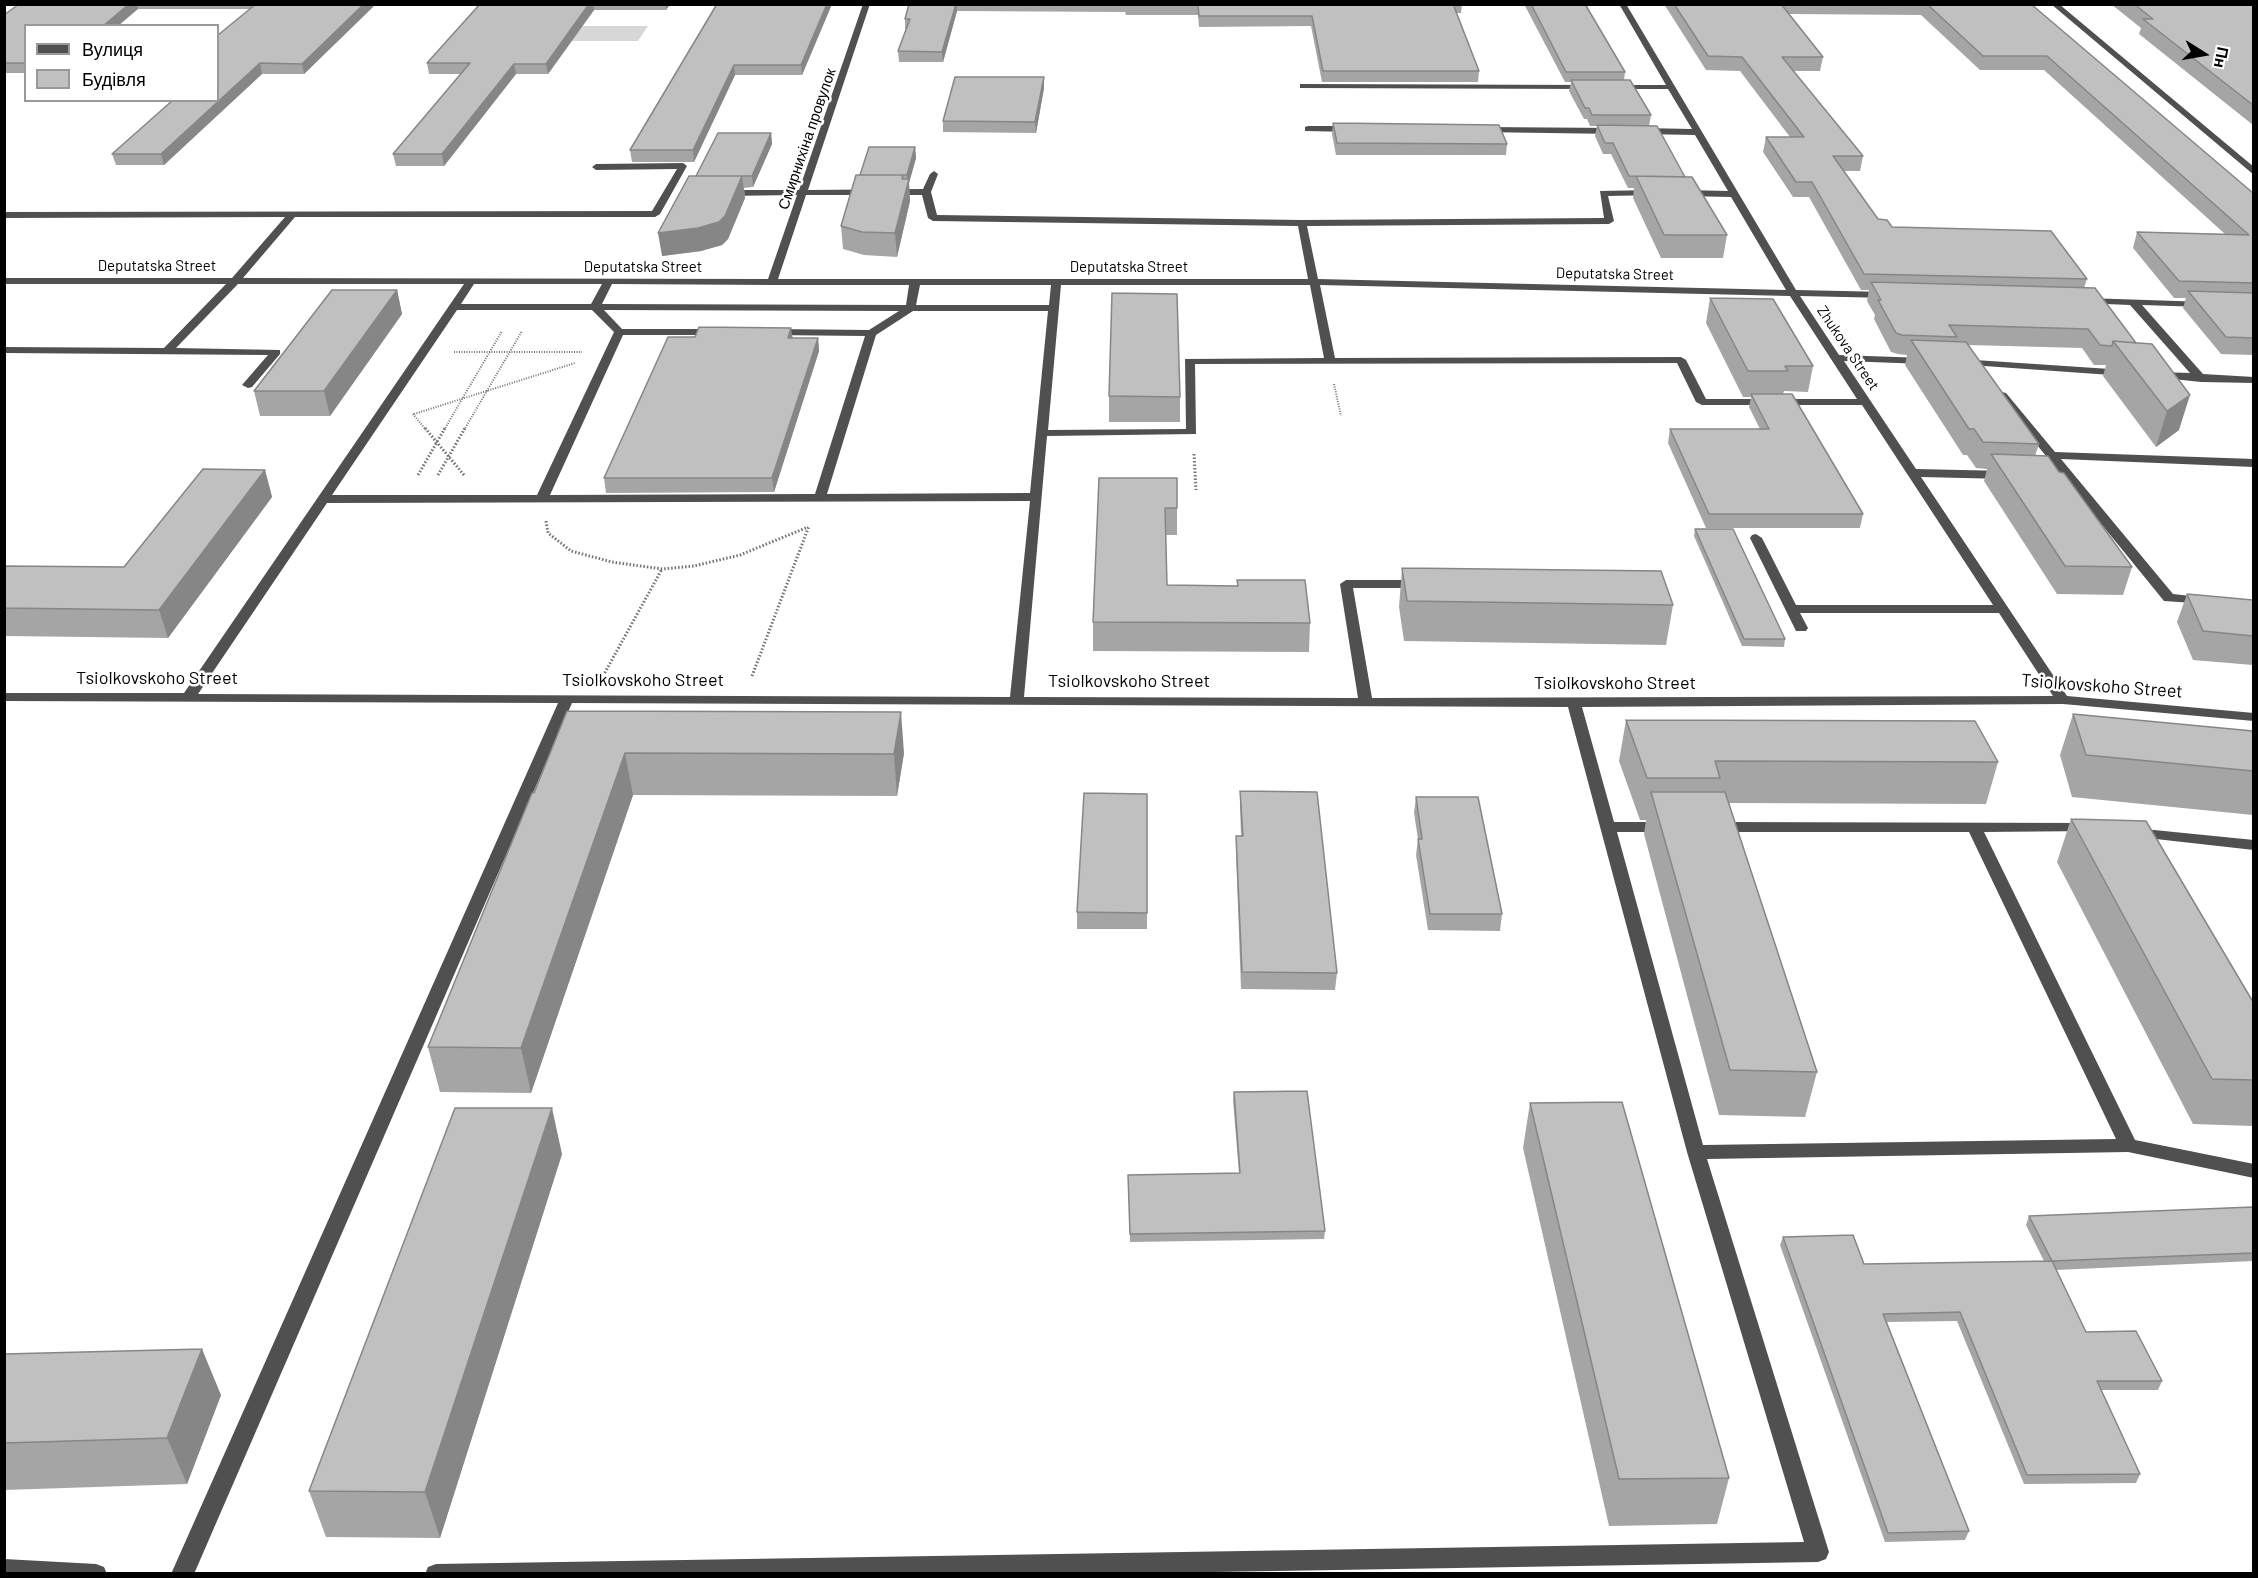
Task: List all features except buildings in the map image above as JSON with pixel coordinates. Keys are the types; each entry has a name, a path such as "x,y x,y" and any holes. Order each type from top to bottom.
{"street":[{"name":"Смирнихіна провулок","path":"772,282 867,4"},
{"name":"Zhukova Street","path":"1622,4 1793,292 2063,700"},
{"path":"2054,4 2253,172"},
{"path":"1303,86 1671,87"},
{"path":"1308,129 1367,129"},
{"path":"1474,130 1698,132"},
{"path":"4,215 655,214 683,166 596,167"},
{"path":"934,174 926,192 933,218 1302,223 1609,221 1603,193 1663,193"},
{"path":"712,193 926,192"},
{"path":"668,193 679,193"},
{"path":"1675,193 1735,194"},
{"path":"167,351 235,281 292,215"},
{"path":"1302,223 1330,361"},
{"name":"Deputatska Street","path":"4,281 1315,282 1899,296"},
{"path":"189,697 471,282"},
{"path":"595,308 608,282"},
{"path":"763,332 871,333 910,308 915,282"},
{"path":"1017,700 1056,282"},
{"path":"2074,301 2210,304"},
{"path":"2133,302 2201,379"},
{"path":"454,307 1053,308"},
{"path":"595,308 620,332 727,332"},
{"path":"542,498 620,332"},
{"path":"820,497 871,333"},
{"path":"4,350 276,352 248,385"},
{"path":"1837,358 1976,362 2201,379 2253,380"},
{"path":"1042,433 1192,432 1189,361 1681,360 1702,402 1866,402"},
{"path":"1976,362 2052,455 2063,476 2169,598 2211,601"},
{"path":"2052,455 2253,463"},
{"path":"1914,473 2022,476"},
{"path":"324,499 1036,497"},
{"path":"1756,538 1800,628"},
{"path":"1366,702 1346,584 1429,584"},
{"path":"1791,609 2003,609"},
{"name":"Tsiolkovskoho Street","path":"4,697 1574,703 2063,700 2253,717"},
{"path":"182,1574 567,699"},
{"path":"436,1574 1818,1552 1696,1152 1574,703"},
{"path":"1607,827 1678,827"},
{"path":"1702,827 2079,827 2253,845"},
{"path":"1974,827 2128,1145"},
{"path":"1696,1152 2128,1145 2253,1171"},
{"path":"4,1569 96,1574"}],"path":[{"path":"404,499 517,307"},
{"path":"424,498 536,307"},
{"path":"423,352 610,352"},
{"path":"484,498 412,414 610,352"},
{"path":"1330,361 1341,416"},
{"path":"1192,432 1196,490"},
{"path":"743,699 820,497"},
{"path":"542,498 548,533 571,551 612,562 662,569 694,566 740,555 808,527"},
{"path":"590,699 662,569"}],"shaded area":[{"path":"567,26 648,26 638,41 555,41"}]}
